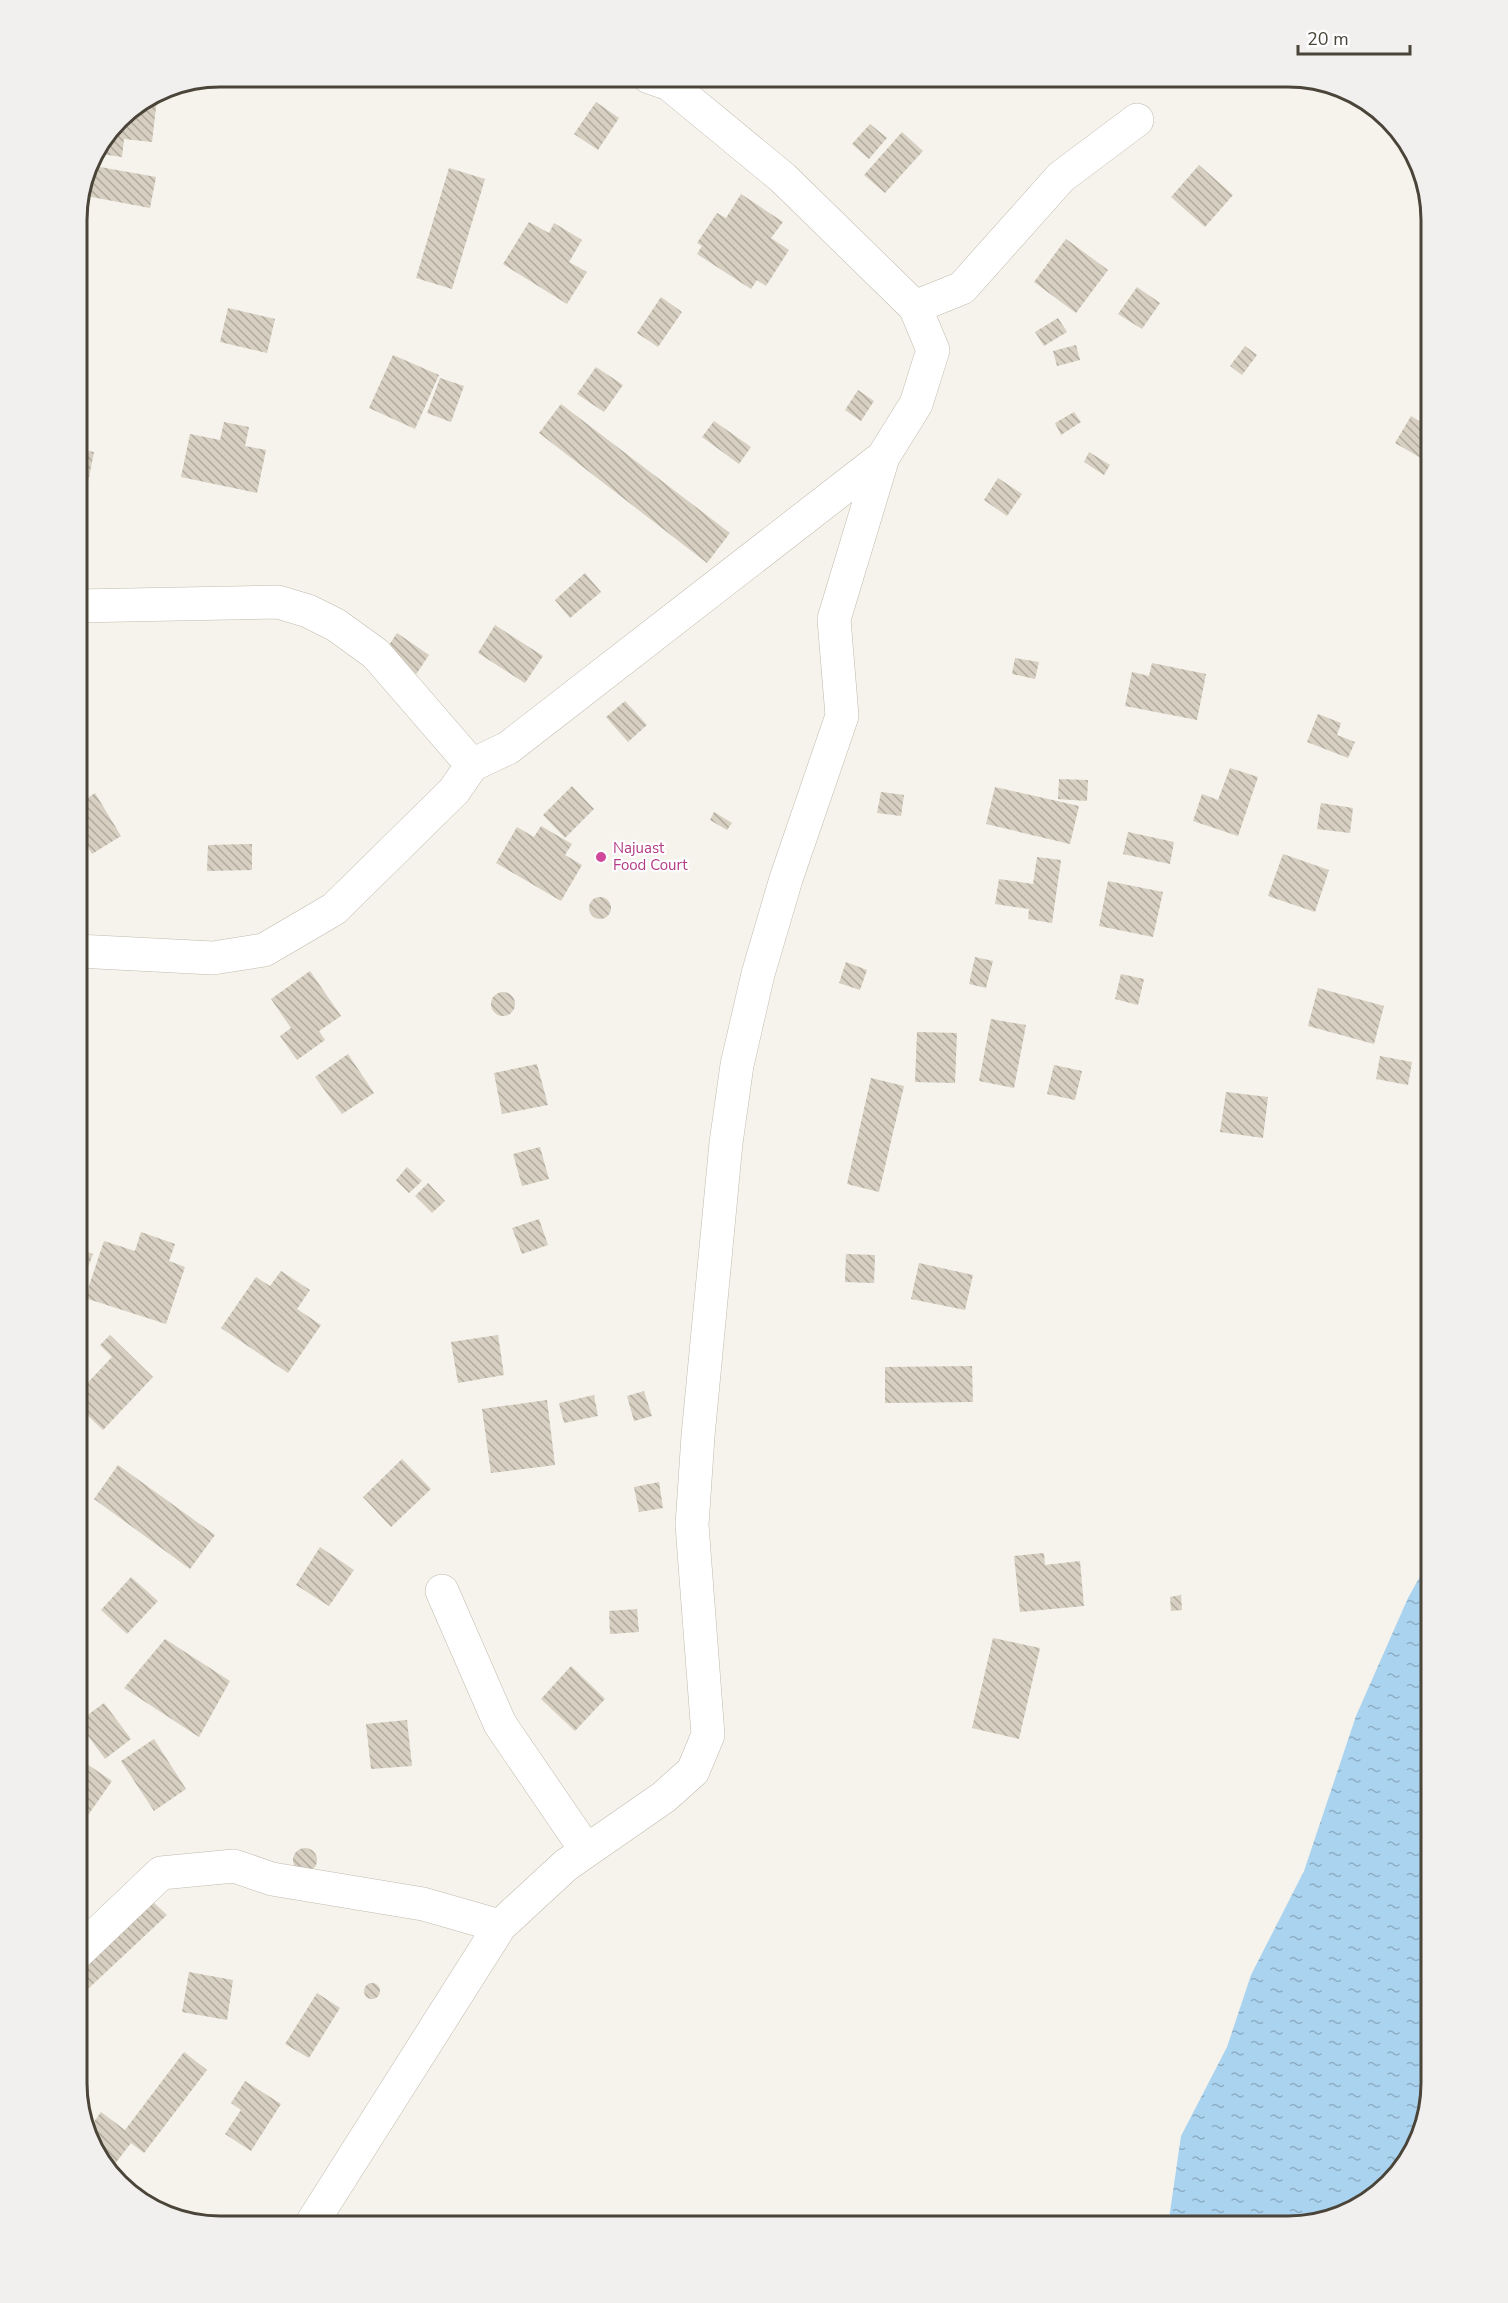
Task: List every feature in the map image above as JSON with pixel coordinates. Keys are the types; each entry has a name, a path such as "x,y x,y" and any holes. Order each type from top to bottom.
{"street":[{"path":"316,2216 501,1926 529,1897 586,1850 664,1797 693,1771 708,1735 692,1525 698,1436 726,1143 736,1065 758,974 786,879 842,716 834,619 883,457 916,404 933,350 915,308 783,178 673,87"},
{"path":"915,308 962,288 1061,177 1137,120"},
{"path":"87,952 213,958 264,950 334,909 454,791 471,765 508,748 883,457"},
{"path":"87,606 278,602 308,611 336,625 376,654 471,765"},
{"path":"442,1592 500,1724 586,1850"},
{"path":"87,1943 161,1873 234,1866 272,1879 423,1904 501,1926"}],"water":[{"path":"1421,1575 1421,2083 1420,2100 1411,2134 1393,2164 1382,2177 1369,2188 1339,2206 1305,2215 1169,2216 1181,2136 1227,2047 1251,1975 1304,1871 1356,1716 1408,1598"}],"building":[{"path":"596,102 619,118 598,150 574,134"},
{"path":"156,104 152,142 124,139 122,157 104,154 126,126 146,109"},
{"path":"870,124 887,138 869,159 852,144"},
{"path":"902,132 923,151 885,193 864,175"},
{"path":"1199,165 1233,195 1205,227 1171,197"},
{"path":"99,167 156,177 150,208 90,197"},
{"path":"449,168 485,179 452,289 416,278"},
{"path":"741,194 783,222 771,238 789,250 766,286 757,280 751,289 697,254 702,246 697,243 717,213 726,218"},
{"path":"529,222 549,233 554,223 582,240 569,262 587,272 567,304 503,264"},
{"path":"1066,239 1108,270 1076,313 1034,282"},
{"path":"1137,287 1160,303 1142,329 1118,314"},
{"path":"661,297 682,312 658,347 637,333"},
{"path":"228,308 275,319 267,353 220,342"},
{"path":"1058,318 1067,332 1044,346 1035,332"},
{"path":"1076,345 1080,360 1057,366 1053,351"},
{"path":"1245,346 1257,355 1242,375 1230,366"},
{"path":"393,355 439,375 415,429 369,408"},
{"path":"596,367 623,385 604,412 577,394"},
{"path":"440,378 464,386 451,422 427,413"},
{"path":"858,390 874,401 861,421 845,410"},
{"path":"561,404 730,533 707,563 539,433"},
{"path":"1074,412 1081,422 1061,435 1055,423"},
{"path":"1411,416 1421,422 1421,458 1395,443"},
{"path":"714,421 751,447 739,464 702,437"},
{"path":"224,422 249,427 245,446 266,450 257,493 181,477 190,434 220,440"},
{"path":"87,451 94,452 87,488"},
{"path":"1089,452 1110,465 1104,475 1084,462"},
{"path":"998,478 1022,494 1007,516 984,500"},
{"path":"585,573 601,592 570,618 555,600"},
{"path":"495,625 543,656 525,683 478,653"},
{"path":"397,633 429,655 415,676 383,654"},
{"path":"1015,658 1039,662 1035,679 1012,674"},
{"path":"1152,663 1206,674 1197,720 1125,706 1132,672 1149,676"},
{"path":"625,701 647,725 628,742 606,717"},
{"path":"1318,714 1341,723 1337,735 1355,742 1348,758 1307,742"},
{"path":"1230,768 1258,777 1238,836 1193,821 1202,794 1218,800"},
{"path":"1059,779 1088,780 1087,801 1058,799"},
{"path":"572,786 594,809 565,838 543,815"},
{"path":"995,787 1079,806 1070,844 986,824"},
{"path":"881,792 904,795 901,816 877,813"},
{"path":"95,793 121,836 92,854 87,846 87,798"},
{"path":"1321,803 1353,808 1350,833 1317,829"},
{"path":"714,812 732,823 727,830 710,820"},
{"path":"541,826 572,844 565,855 582,865 561,901 496,863 517,827 534,837"},
{"path":"1128,832 1174,842 1170,864 1123,854"},
{"path":"252,844 252,870 207,871 208,845"},
{"path":"1283,854 1329,870 1315,912 1268,896"},
{"path":"1037,857 1061,860 1052,923 1028,919 1029,909 995,904 999,879 1033,884"},
{"path":"1108,881 1163,892 1153,937 1099,926"},
{"path":"596,897 604,897 611,904 611,912 604,919 596,919 589,912 589,904"},
{"path":"975,957 993,961 986,988 969,984"},
{"path":"846,962 867,970 860,990 839,983"},
{"path":"310,971 341,1016 319,1031 325,1040 297,1060 280,1036 291,1028 271,999"},
{"path":"1121,974 1144,979 1138,1005 1115,999"},
{"path":"1318,988 1384,1006 1374,1044 1308,1026"},
{"path":"503,992 512,995 515,1004 512,1013 503,1016 494,1013 491,1004 494,995"},
{"path":"991,1019 1026,1025 1014,1088 979,1081"},
{"path":"917,1032 957,1033 955,1083 915,1082"},
{"path":"348,1054 374,1093 342,1114 315,1077"},
{"path":"1380,1056 1412,1062 1408,1085 1376,1079"},
{"path":"537,1064 548,1105 502,1114 494,1073"},
{"path":"1054,1065 1082,1071 1075,1100 1047,1094"},
{"path":"871,1078 904,1086 879,1192 847,1184"},
{"path":"1226,1092 1268,1097 1263,1138 1220,1132"},
{"path":"540,1147 549,1179 522,1186 513,1154"},
{"path":"407,1167 422,1181 409,1193 396,1180"},
{"path":"428,1183 445,1201 432,1213 415,1196"},
{"path":"539,1219 548,1245 522,1254 512,1228"},
{"path":"141,1232 175,1244 169,1261 185,1267 166,1324 87,1299 87,1292 104,1241 135,1251"},
{"path":"87,1252 93,1254 87,1270"},
{"path":"846,1254 875,1255 874,1283 845,1282"},
{"path":"919,1263 973,1275 965,1310 911,1299"},
{"path":"281,1271 310,1290 297,1309 321,1325 288,1373 221,1328 256,1277 270,1286"},
{"path":"110,1335 153,1377 103,1430 87,1415 87,1383 112,1357 100,1345"},
{"path":"498,1335 504,1375 458,1383 451,1342"},
{"path":"972,1366 973,1402 885,1403 885,1367"},
{"path":"644,1391 652,1416 634,1421 627,1396"},
{"path":"594,1395 598,1416 564,1423 559,1403"},
{"path":"547,1400 555,1465 491,1473 482,1409"},
{"path":"402,1459 431,1489 391,1527 363,1497"},
{"path":"118,1465 215,1535 190,1569 94,1499"},
{"path":"659,1482 663,1508 639,1512 634,1487"},
{"path":"320,1547 354,1570 329,1606 296,1585"},
{"path":"1044,1553 1045,1565 1080,1561 1084,1606 1020,1612 1014,1556"},
{"path":"131,1577 158,1601 127,1634 101,1610"},
{"path":"1181,1595 1182,1610 1171,1611 1170,1597"},
{"path":"637,1609 639,1632 610,1634 609,1611"},
{"path":"993,1638 1040,1648 1019,1739 972,1728"},
{"path":"165,1639 230,1681 199,1737 124,1688"},
{"path":"571,1666 605,1699 575,1731 541,1699"},
{"path":"104,1703 131,1739 105,1759 87,1734 87,1715"},
{"path":"407,1720 412,1766 371,1769 366,1724"},
{"path":"154,1739 186,1789 154,1811 121,1761"},
{"path":"87,1764 112,1781 87,1817"},
{"path":"305,1848 313,1852 317,1860 313,1868 305,1872 297,1868 293,1860 297,1852"},
{"path":"152,1901 167,1915 89,1988 87,1986 87,1949"},
{"path":"189,1972 233,1980 227,2020 182,2012"},
{"path":"372,1983 380,1991 372,1999 364,1991"},
{"path":"317,1993 340,2008 309,2058 285,2044"},
{"path":"184,2052 207,2070 144,2153 131,2143 115,2164 97,2134 94,2122 101,2112 125,2130"},
{"path":"245,2081 281,2104 251,2151 225,2134 241,2110 231,2103"}],"place":[{"name":"Najuast Food Court","path":"601,857"}]}
